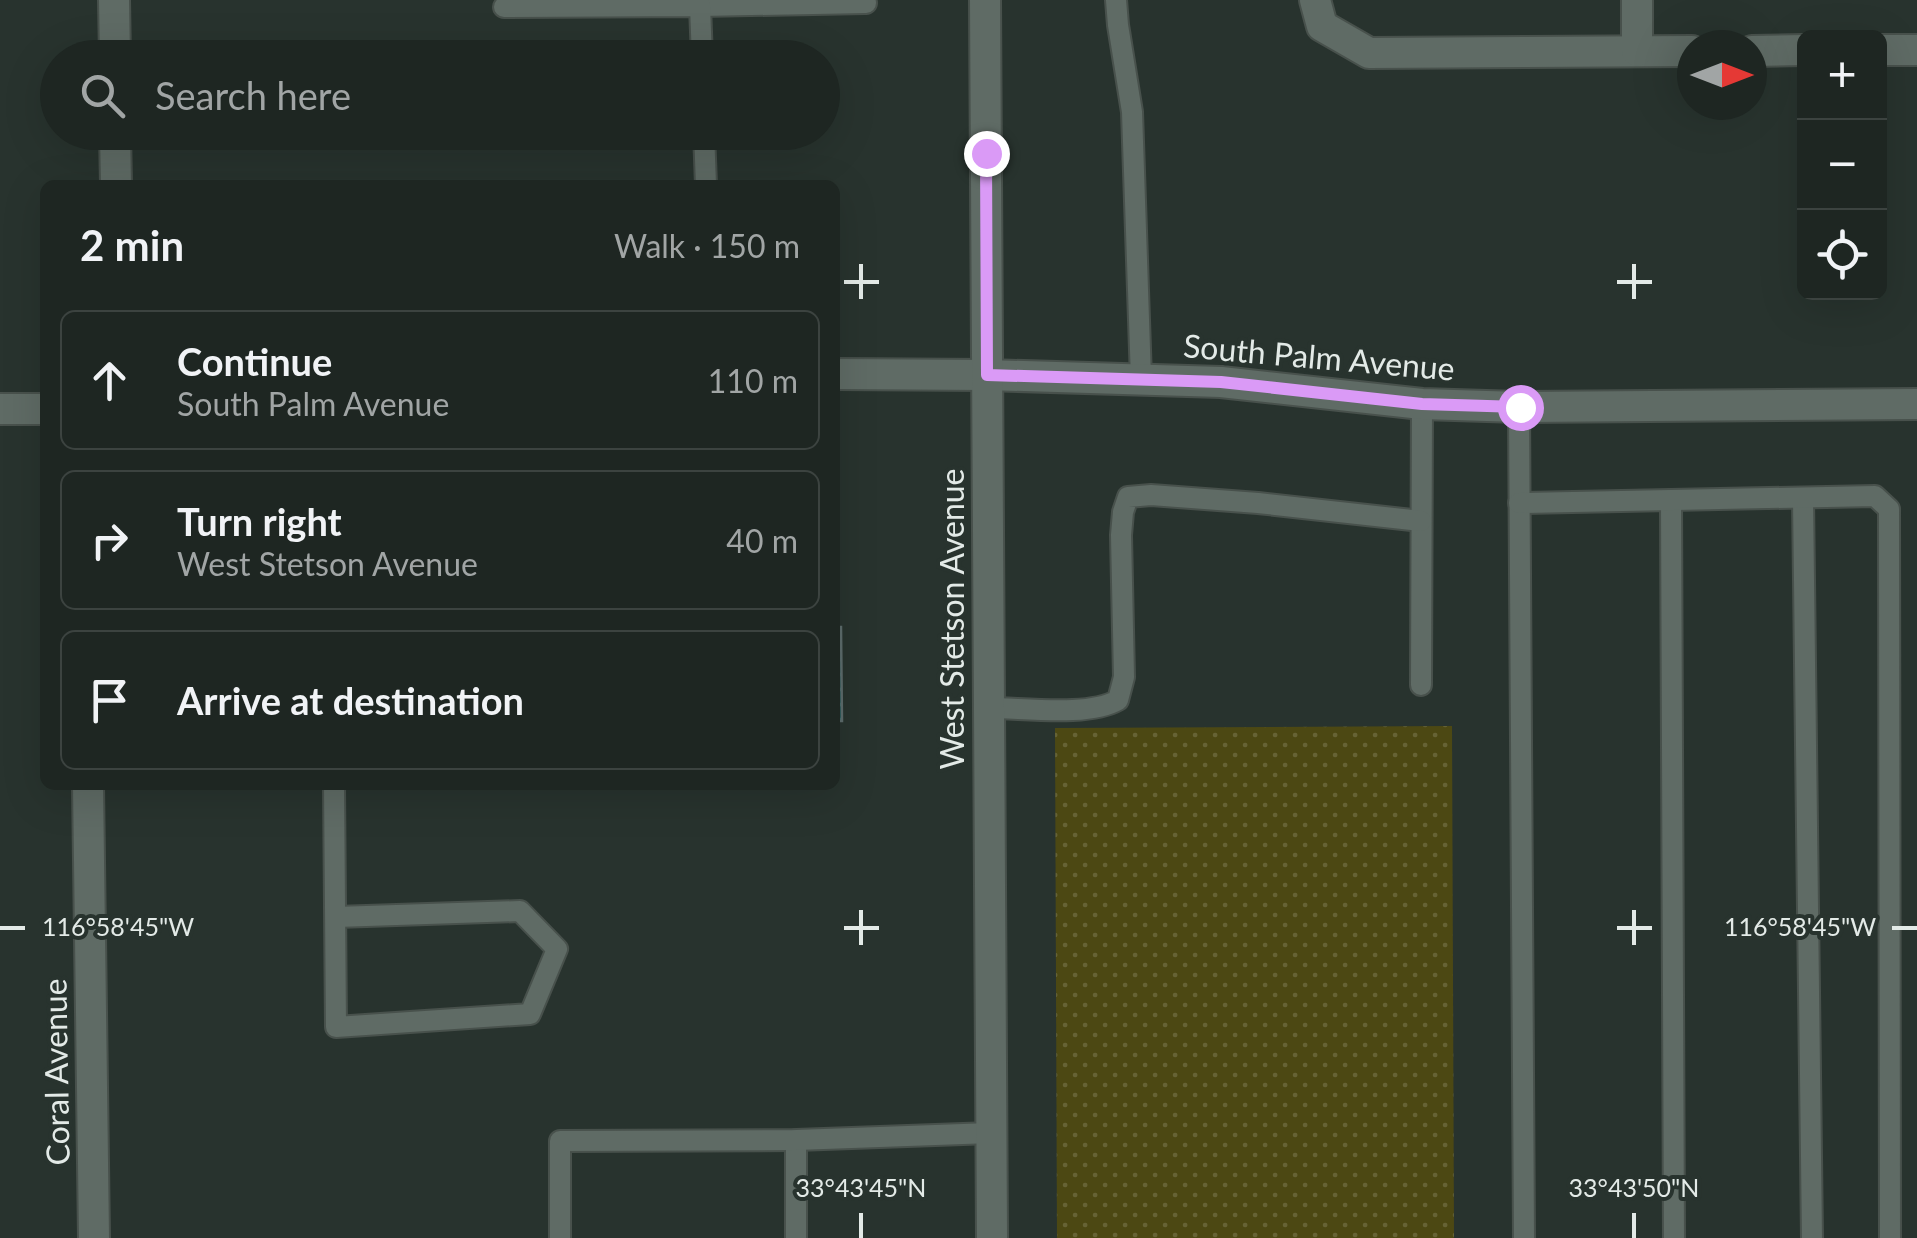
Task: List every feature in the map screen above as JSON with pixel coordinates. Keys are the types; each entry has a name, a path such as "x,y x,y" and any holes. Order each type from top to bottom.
{"street":[{"path":"114,0 115,40"},
{"name":"West Stetson Avenue","path":"985,0 992,1238"},
{"path":"1637,0 1637,52"},
{"path":"1319,13 1369,53 1677,51"},
{"path":"1767,51 1797,50"},
{"path":"1887,50 1917,50"},
{"path":"116,150 116,180"},
{"name":"South Palm Avenue","path":"840,374 1221,382 1422,404 1520,407 1917,404"},
{"path":"0,409 40,408"},
{"name":"Coral Avenue","path":"88,790 94,1238"}],"lane":[{"path":"1116,0 1132,112 1141,379"},
{"path":"504,7 866,3"},
{"path":"700,6 701,40"},
{"path":"705,150 706,180"},
{"path":"1421,685 1422,404"},
{"path":"1520,407 1524,1238"},
{"path":"989,708 1090,710 1118,700 1124,677 1121,535 1128,497 1151,495 1422,520"},
{"path":"1520,504 1875,496 1890,509 1890,1238"},
{"path":"1803,498 1812,1238"},
{"path":"1671,500 1674,1238"},
{"path":"334,790 336,1028 530,1014 556,949 520,911 336,917"},
{"path":"560,1238 560,1142 991,1133"},
{"path":"796,1140 796,1238"}],"shaded area":[{"path":"1452,726 1454,1238 1057,1238 1055,728"}],"building":[{"path":"840,627 841,627 840,721"}],"route":[{"path":"986,153 987,375 1221,382 1422,404 1520,407"}]}
